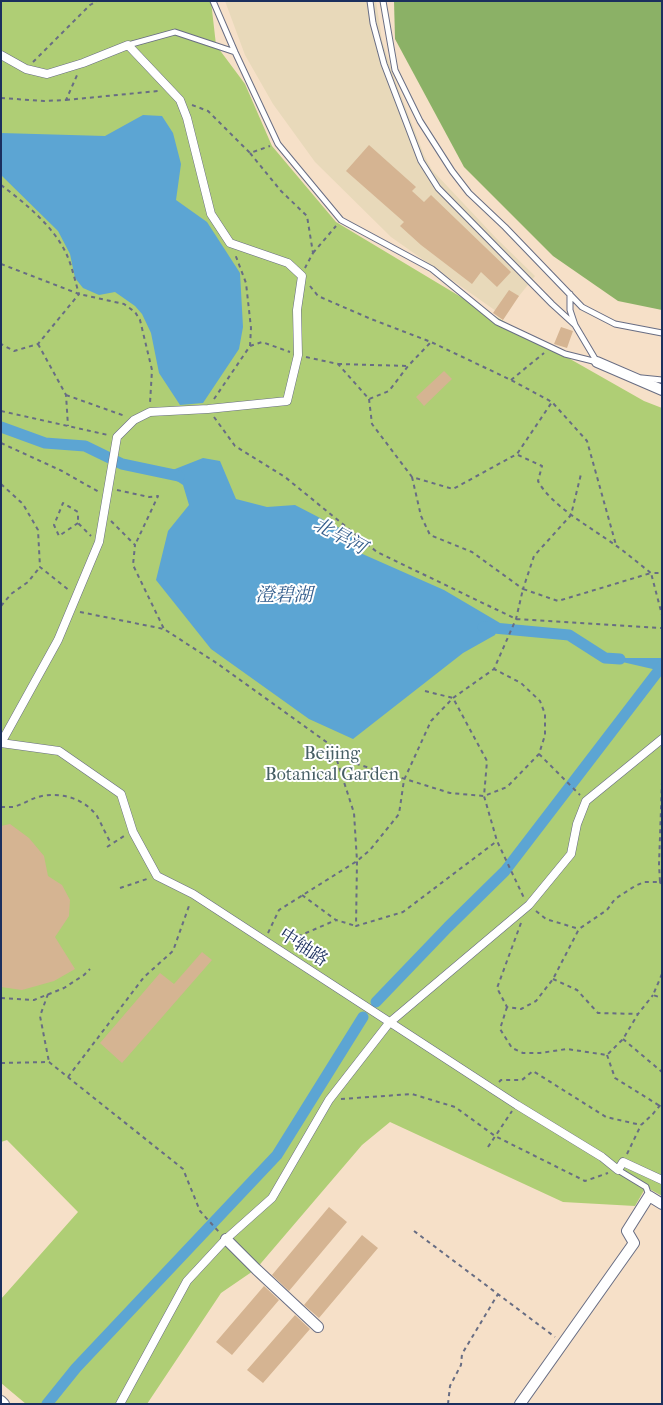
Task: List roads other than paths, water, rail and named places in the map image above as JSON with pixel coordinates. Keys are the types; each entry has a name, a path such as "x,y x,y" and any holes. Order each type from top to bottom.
{"street":[{"path":"1,55 26,69 47,74 83,63 128,45 180,100 187,118 210,214 230,243 288,264 302,276 296,310 298,355 287,401 208,409 150,412 134,420 117,437 99,542 58,640 1,743"},
{"path":"597,362 662,390"},
{"path":"120,1404 187,1281 226,1239 272,1198 329,1100 389,1023 528,905 571,854 577,824 586,801 662,739"},
{"name":"中轴路","path":"1,743 60,751 120,794 133,832 156,876 193,894 517,1106 602,1157 618,1170"},
{"path":"618,1170 624,1162 662,1180"},
{"path":"520,1404 634,1243 627,1231 649,1196 662,1204"},
{"path":"226,1239 256,1270 318,1327"},
{"path":"1,1401 4,1404"}],"lane":[{"path":"213,1 278,144 341,220 432,269 497,322 550,348 597,362"},
{"path":"370,1 373,23 384,64 421,161 438,188 575,325"},
{"path":"383,1 395,70 420,121 452,172 469,193 505,227 582,307 615,324 662,333"},
{"path":"128,45 175,32 235,52"},
{"path":"570,294 570,310 575,325 597,362"},
{"path":"635,378 662,380"},
{"path":"618,1170 646,1187 649,1196"}],"water":[{"path":"143,115 162,116 173,133 181,164 176,200 207,222 240,273 243,327 239,349 203,403 180,405 159,373 151,333 142,314 135,306 115,292 99,295 83,288 75,278 70,254 58,231 1,175 1,133 105,136"},
{"name":"澄碧湖","path":"203,458 220,461 236,499 267,507 295,505 351,534 358,552 444,590 500,623 495,635 463,653 353,739 309,719 211,649 156,580 168,531 189,505 183,485 165,473"},
{"path":"605,658 662,658 662,671 657,670"}],"waterway":[{"name":"北旱河","path":"1,427 45,443 85,446 122,464 179,476"},
{"name":"北旱河","path":"483,627 569,635 605,658 620,659"},
{"path":"376,1002 505,871 662,666"},
{"path":"47,1404 76,1368 277,1155 363,1017"}],"park label":[{"name":"Beijing Botanical Garden","path":"332,765"}]}
